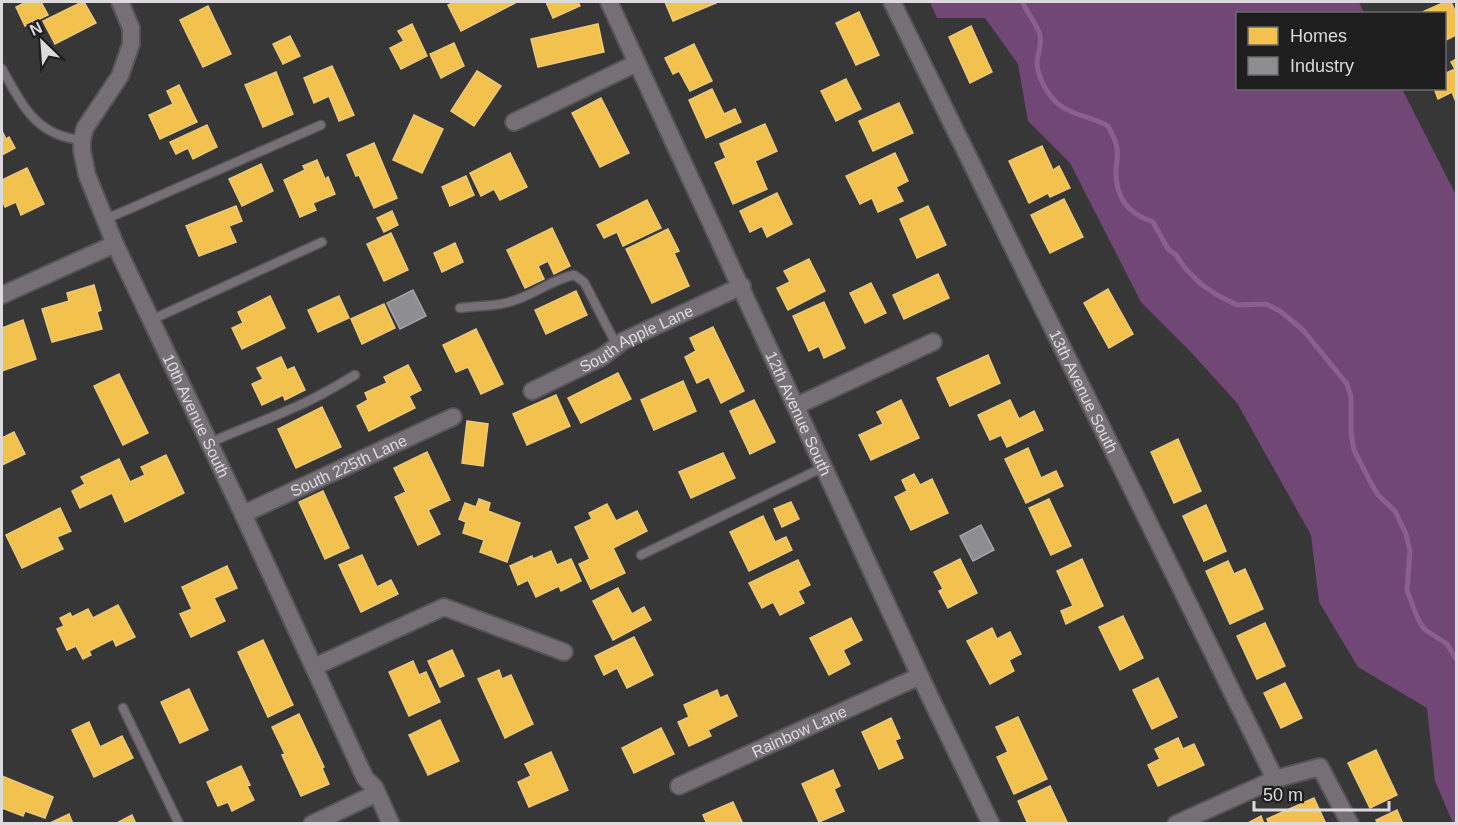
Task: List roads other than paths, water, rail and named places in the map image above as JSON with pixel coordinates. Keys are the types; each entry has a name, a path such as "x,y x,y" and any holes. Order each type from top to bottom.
{"street":[{"path":"82,140 85,128 112,89 130,52 132,36 120,2"},
{"name":"12th Avenue South","path":"609,2 742,285 920,676 991,824"},
{"name":"13th Avenue South","path":"892,2 1275,779"},
{"path":"514,122 637,63"},
{"name":"10th Avenue South","path":"82,140 87,175 104,220 365,778 377,793 391,824"},
{"path":"2,295 115,244"},
{"name":"South Apple Lane","path":"532,391 602,357 617,346 742,285"},
{"path":"796,406 933,342"},
{"name":"South 225th Lane","path":"243,514 453,417"},
{"path":"314,667 444,607 564,652"},
{"name":"Rainbow Lane","path":"679,786 920,676"},
{"path":"1176,824 1275,779 1320,767 1350,824"},
{"path":"312,824 377,793"}],"lane":[{"path":"2,69 16,97 32,119 65,139 82,140"},
{"path":"104,220 321,125"},
{"path":"152,320 322,242"},
{"path":"460,308 501,304 521,298 562,277 574,275 584,282 617,346"},
{"path":"210,443 236,430 321,396 356,375"},
{"path":"641,555 824,466"},
{"path":"123,708 179,824"}],"waterway":[{"path":"1023,2 1040,35 1037,62 1046,90 1063,107 1108,126 1117,148 1116,178 1120,195 1129,208 1153,222 1168,249 1201,284 1217,295 1237,305 1266,304 1280,311 1303,330 1347,384 1351,397 1351,433 1354,450 1378,495 1395,511 1406,534 1410,551 1407,590 1417,617 1424,629 1447,644 1456,659"}]}
